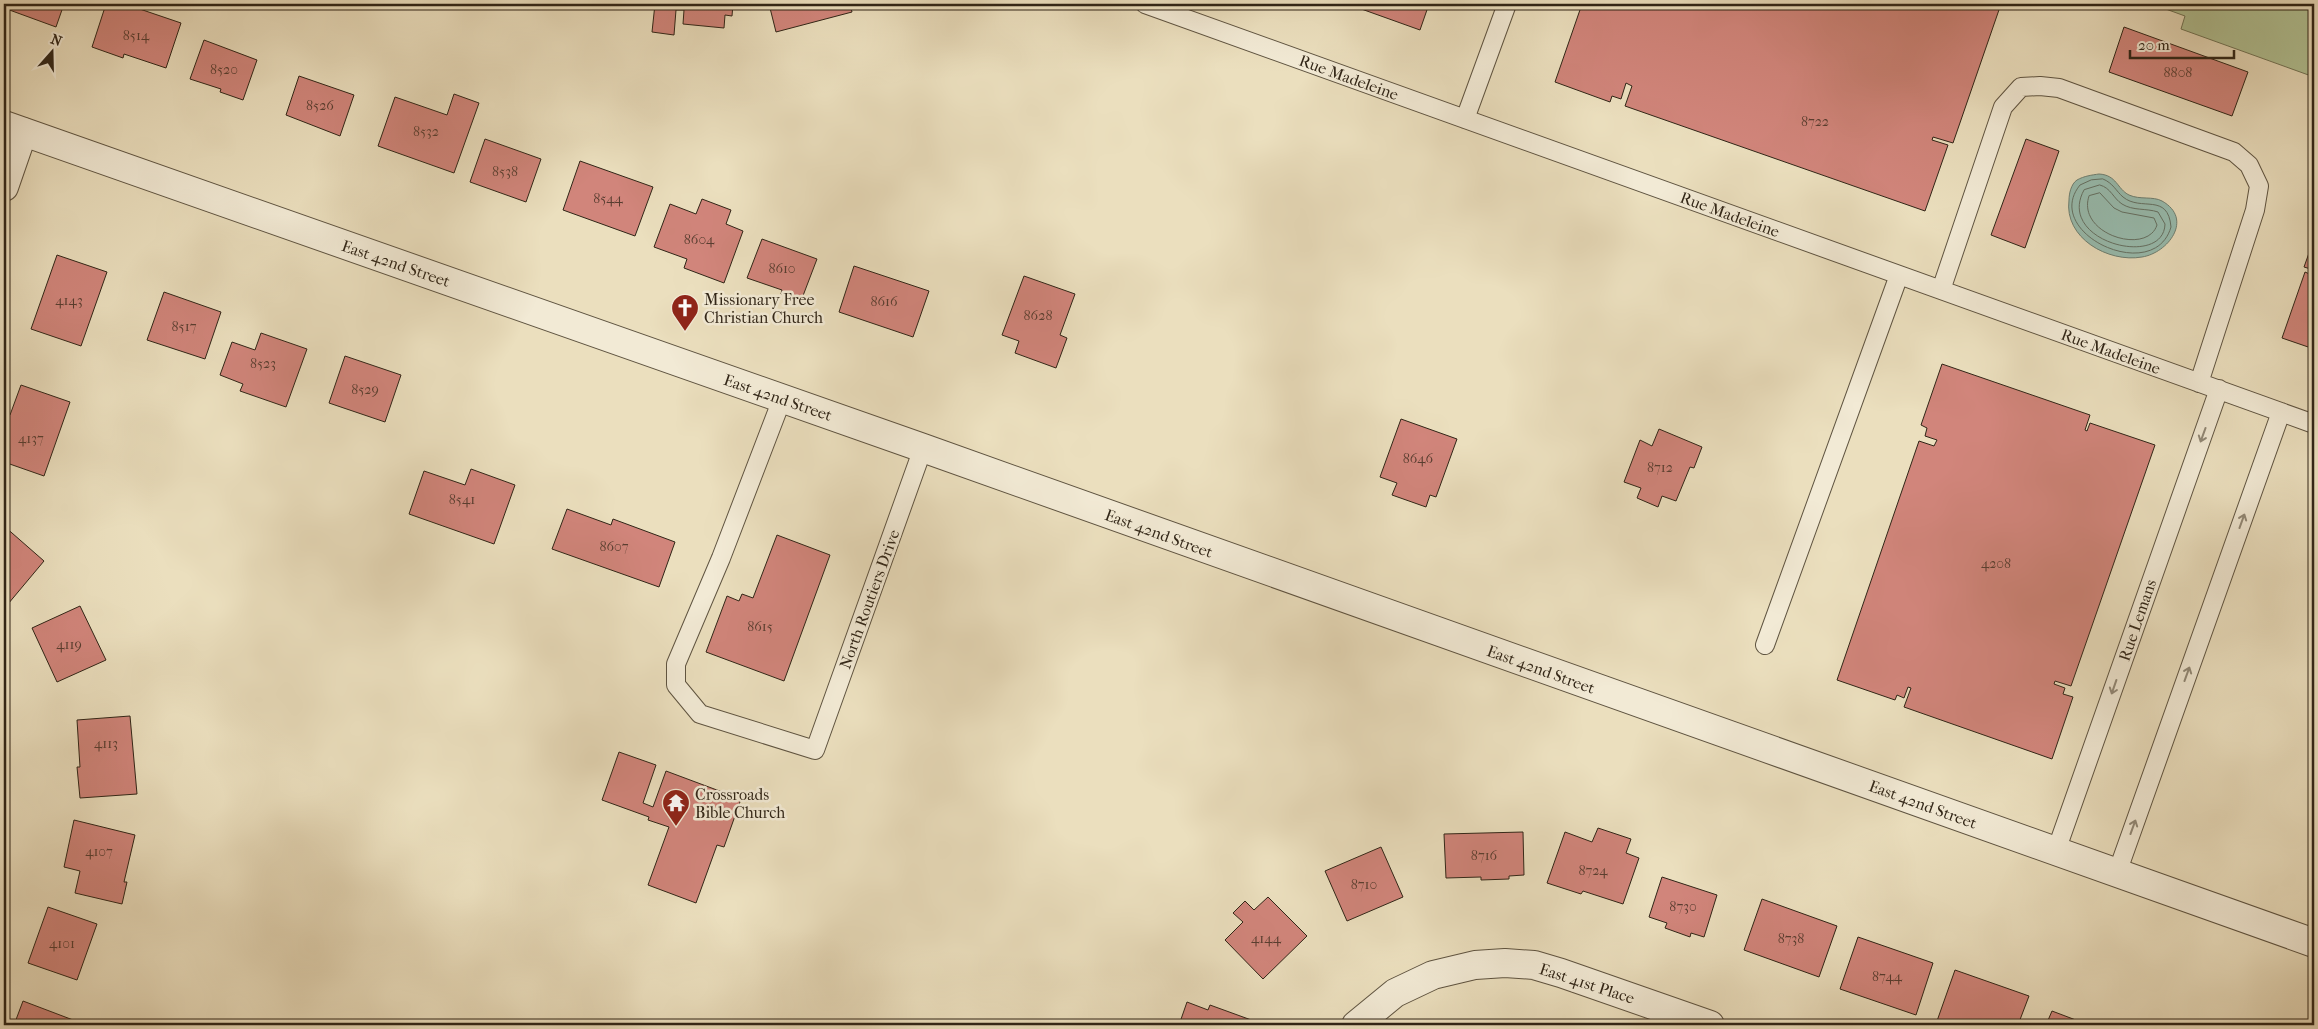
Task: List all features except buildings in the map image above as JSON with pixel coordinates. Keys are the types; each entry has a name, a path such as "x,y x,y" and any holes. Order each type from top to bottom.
{"street":[{"path":"4,187 14,128"},
{"name":"East 42nd Street","path":"14,128 923,448 2314,943"},
{"name":"East 41st Place","path":"1356,1025 1394,993 1419,981 1446,971 1490,963 1534,965 1710,1025"}],"lane":[{"name":"Rue Madeleine","path":"1145,4 2314,424"},
{"path":"1465,119 1507,4"},
{"path":"1941,290 2003,107 2020,87 2040,86 2059,88 2234,152 2249,165 2259,186 2255,210 2199,382"},
{"path":"1765,645 1899,275"},
{"name":"Rue Lemans","path":"2056,851 2219,389"},
{"name":"North Routiers Drive","path":"782,399 721,558 676,664 676,685 700,714 815,750 923,448"},
{"path":"2117,873 2281,412"}],"green space":[{"path":"2152,4 2314,4 2314,77 2181,29 2185,16"}],"water":[{"path":"2099,174 2110,177 2129,195 2162,201 2171,208 2176,217 2177,226 2174,234 2161,249 2142,257 2116,256 2103,252 2081,236 2069,214 2071,189 2077,180"}],"place":[{"name":"Missionary Free Christian Church","path":"685,332"},
{"name":"Crossroads Bible Church","path":"676,827"}]}
